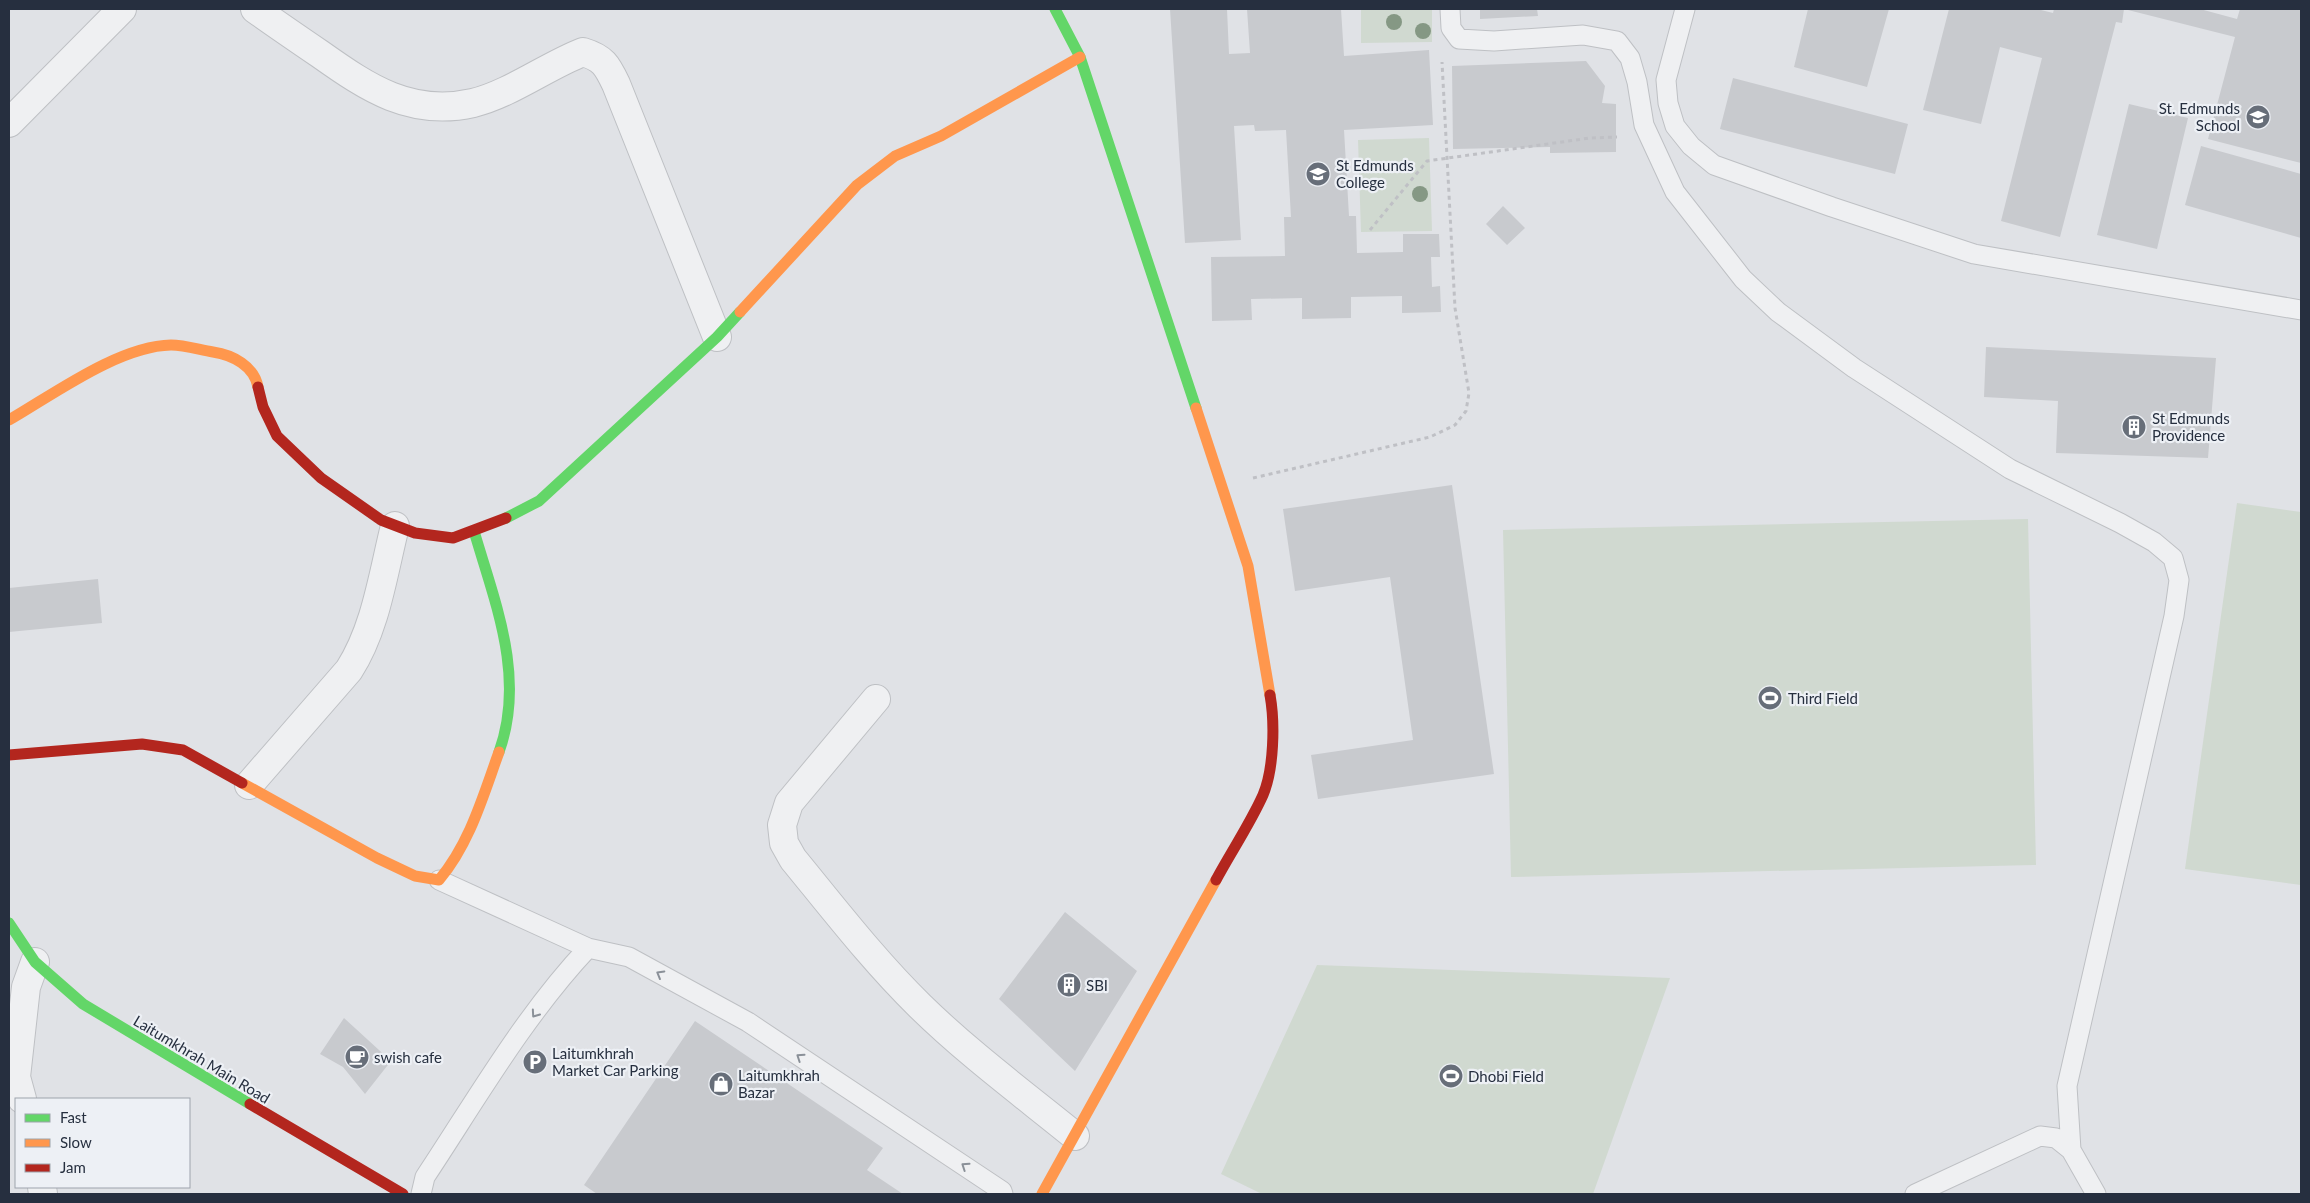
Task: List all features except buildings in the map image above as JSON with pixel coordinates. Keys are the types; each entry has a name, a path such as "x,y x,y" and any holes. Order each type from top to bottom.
{"street":[{"path":"9,123 122,9"},
{"path":"255,9 367,87 397,100 425,106 449,106 474,102 500,92 583,52 598,56 608,68 616,84 717,337"},
{"path":"1042,1194 1263,794 1270,767 1271,700 1261,632 1248,566 1080,57 1055,9"},
{"path":"9,420 98,368 140,350 172,345 221,353 242,362 256,376 263,407 278,436 301,460 381,520 414,533 435,537 453,538 474,531 502,521 539,501 717,337 857,185 895,156 941,136 1080,57"},
{"path":"249,785 349,670 360,652 369,630 395,526"},
{"path":"9,755 142,744 182,750 249,785 377,858 415,876 439,880 454,863 473,823 508,724 511,684 504,643 474,531"},
{"path":"876,700 789,803 782,825 784,843 793,860 881,966 919,1005 956,1040 1075,1136"},
{"name":"Laitumkhrah Main Road","path":"9,923 35,962 82,1004 403,1194"},
{"path":"16,1086 26,987 35,962"}],"lane":[{"path":"1450,9 1451,28 1459,39 1494,40 1583,35 1617,41 1630,58 1637,82 1644,125 1675,192 1743,279 1778,312 1854,368 2010,469 2120,523 2154,542 2173,558 2179,580 2174,616 2067,1086 2071,1150"},
{"path":"1685,9 1666,80 1668,102 1675,126 1691,146 1714,165 1832,207 1974,254 2301,310"},
{"path":"439,880 588,948 629,957 748,1022 933,1144 1002,1191 1003,1194"},
{"path":"421,1194 424,1177 504,1059 559,978 588,948"},
{"path":"1916,1194 2040,1136 2056,1138 2071,1150 2096,1194"}],"path":[{"path":"1222,485 1430,437 1455,425 1466,411 1469,393 1455,308 1441,66 1455,34"},
{"path":"1370,230 1427,161 1590,138 1648,135"}],"shaded area":[{"path":"1361,9 1432,9 1432,42 1361,43"},
{"path":"1429,138 1432,231 1361,232 1358,140"},
{"path":"2237,503 2301,512 2301,885 2185,869"},
{"name":"Third Field","path":"2028,519 2036,865 1511,877 1503,530"},
{"name":"Dhobi Field","path":"1317,965 1670,978 1593,1194 1262,1194 1221,1174"}],"traffic: fast":[{"path":"1055,9 1080,57 1196,408"},
{"path":"506,518 539,501 717,337 740,312"},
{"path":"474,531 498,613 508,668 507,724 499,752"},
{"path":"9,923 35,962 83,1004 250,1104"}],"traffic: slow":[{"path":"740,312 857,185 895,156 941,136 1080,57"},
{"path":"9,420 87,373 130,353 151,347 176,345 228,356 247,367 256,380 258,387"},
{"path":"1196,408 1248,566 1270,695"},
{"path":"242,783 377,858 415,876 439,880 459,851 475,819 499,752"},
{"path":"1042,1194 1216,880"}],"traffic: jam":[{"path":"258,387 263,407 277,436 321,478 381,520 415,533 453,538 506,518"},
{"path":"1216,880 1252,817 1267,784 1271,759 1273,719 1270,695"},
{"path":"9,755 142,744 183,750 242,783"},
{"path":"250,1104 403,1194"}],"place":[{"name":"St. Edmunds School","path":"2258,117"},
{"name":"St Edmunds College","path":"1318,174"},
{"name":"St Edmunds Providence","path":"2134,427"},
{"name":"Third Field","path":"1770,698"},
{"name":"SBI","path":"1069,985"},
{"name":"swish cafe","path":"357,1057"},
{"name":"Laitumkhrah Market Car Parking","path":"535,1062"},
{"name":"Dhobi Field","path":"1451,1076"},
{"name":"Laitumkhrah Bazar","path":"721,1084"}]}
